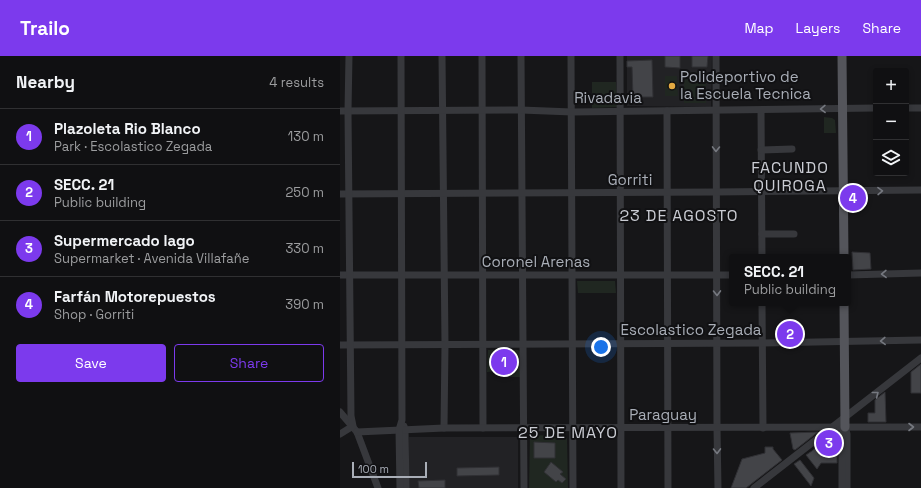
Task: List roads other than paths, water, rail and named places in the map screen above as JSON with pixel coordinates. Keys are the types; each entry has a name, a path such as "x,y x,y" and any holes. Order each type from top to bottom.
{"main road":[{"path":"842,56 844,254"},
{"path":"844,306 845,427"}],"street":[{"path":"349,56 348,111 351,416 378,488"},
{"path":"400,488 402,430 402,56"},
{"path":"442,56 445,344 444,428"},
{"path":"482,56 483,428"},
{"path":"521,56 524,488"},
{"path":"571,56 573,488"},
{"path":"620,56 621,488"},
{"path":"716,56 716,428 718,488"},
{"name":"Rivadavia","path":"340,111 521,110 572,112 873,108"},
{"path":"909,108 921,108"},
{"path":"667,110 668,488"},
{"path":"761,110 762,254"},
{"path":"761,150 792,149"},
{"name":"Gorriti","path":"340,194 921,190"},
{"path":"762,234 794,234"},
{"path":"851,275 921,273"},
{"name":"Coronel Arenas","path":"340,276 729,275"},
{"path":"762,306 763,428"},
{"name":"Escolastico Zegada","path":"340,345 717,342 762,343 921,340"},
{"path":"754,488 921,358"},
{"path":"340,412 355,429"},
{"path":"842,488 842,434 845,427"},
{"path":"845,427 848,434 847,488"},
{"name":"Paraguay","path":"340,434 355,429 921,427"},
{"path":"402,430 406,488"}],"place":[{"name":"Polideportivo de la Escuela Tecnica","path":"672,86"},
{"name":"Farfán Motorepuestos","path":"853,198"},
{"name":"SECC. 21","path":"790,334"},
{"name":"Plazoleta Rio Blanco","path":"504,362"},
{"name":"Supermercado lago","path":"829,443"}],"district":[{"name":"FACUNDO QUIROGA","path":"790,176"},
{"name":"23 DE AGOSTO","path":"679,215"},
{"name":"25 DE MAYO","path":"568,432"}]}
